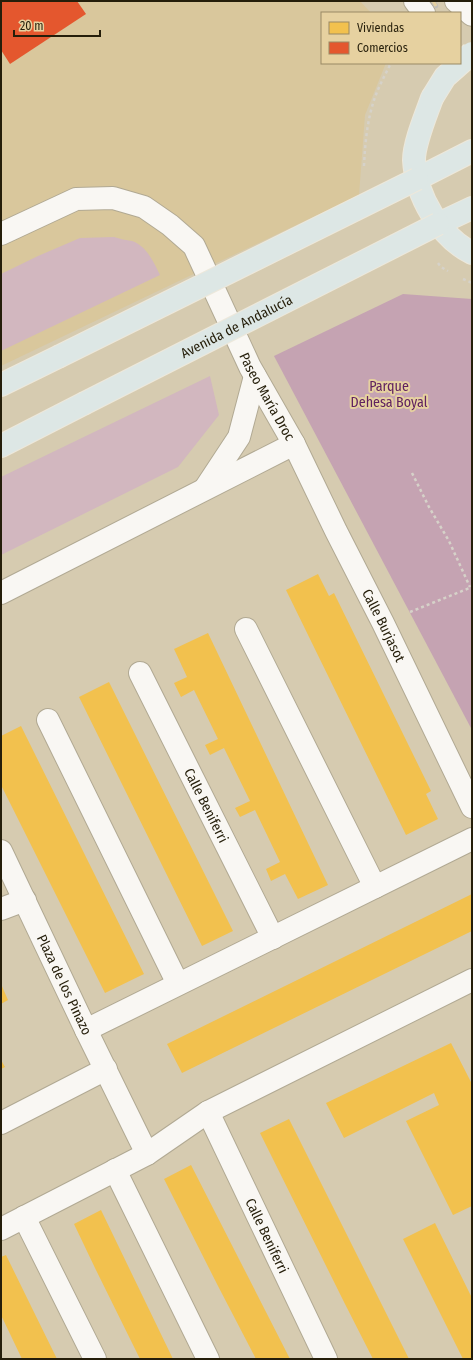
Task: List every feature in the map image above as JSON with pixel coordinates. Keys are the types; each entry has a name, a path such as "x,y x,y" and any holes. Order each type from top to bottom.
{"main road":[{"path":"461,60 472,53"},
{"path":"455,64 445,70 432,98 420,130 414,159 417,179 425,203 438,224 463,249 472,253"},
{"path":"1,385 472,151"},
{"name":"Avenida de Andalucía","path":"1,446 472,208"}],"street":[{"path":"415,1 423,12"},
{"path":"456,1 472,15"},
{"name":"Paseo María Droc","path":"1,234 76,199 113,198 144,207 194,246 255,376 294,444 1,593"},
{"path":"205,489 239,437 255,376"},
{"name":"Calle Burjasot","path":"294,444 472,807"},
{"path":"246,629 375,887"},
{"name":"Calle Beniferri","path":"140,673 273,938"},
{"path":"48,720 178,984"},
{"path":"86,1030 472,839"},
{"name":"Plaza de los Pinazo","path":"1,851 147,1154"},
{"path":"1,909 25,900"},
{"path":"1,1229 147,1154 208,1112 472,980"},
{"path":"1,1123 106,1069"},
{"name":"Calle Beniferri","path":"208,1112 326,1359"},
{"path":"115,1170 208,1359"},
{"path":"24,1217 95,1359"}],"path":[{"path":"364,166 368,125 374,99 391,64"},
{"path":"410,612 471,587 412,473"}],"shaded area":[{"path":"1,1 360,1 370,12 321,12 321,64 386,64 365,115 359,195 1,366"},
{"path":"114,237 132,241 142,247 149,255 160,275 1,351 1,274 80,238"},
{"path":"210,376 219,415 178,467 1,555 1,477"}],"green space":[{"name":"Parque Dehesa Boyal","path":"403,294 472,299 472,730 274,356"}],"building: Viviendas":[{"path":"318,574 329,596 334,593 431,791 426,794 438,819 406,835 286,590"},
{"path":"208,633 328,885 298,899 285,874 271,881 266,869 280,862 255,810 240,817 235,808 250,801 224,748 210,755 205,745 218,739 194,690 181,697 174,683 187,677 174,649"},
{"path":"109,682 233,931 202,946 79,697"},
{"path":"21,726 144,974 105,993 1,785 1,736"},
{"path":"472,894 472,931 182,1073 167,1044"},
{"path":"1,984 8,1000 1,1004"},
{"path":"451,1043 472,1084 472,1206 453,1215 406,1121 439,1105 434,1093 344,1138 326,1103"},
{"path":"1,1060 5,1067 1,1069"},
{"path":"289,1119 409,1359 373,1359 345,1304 260,1133"},
{"path":"191,1165 290,1359 256,1359 218,1286 164,1179"},
{"path":"101,1210 173,1359 140,1359 95,1268 74,1224"},
{"path":"435,1223 472,1298 472,1359 463,1359 403,1239"},
{"path":"6,1255 57,1359 22,1359 1,1315 1,1257"}],"building: Comercios":[{"path":"1,1 77,1 86,14 10,64 1,50"}],"railway":[{"path":"433,1 436,6"}]}
